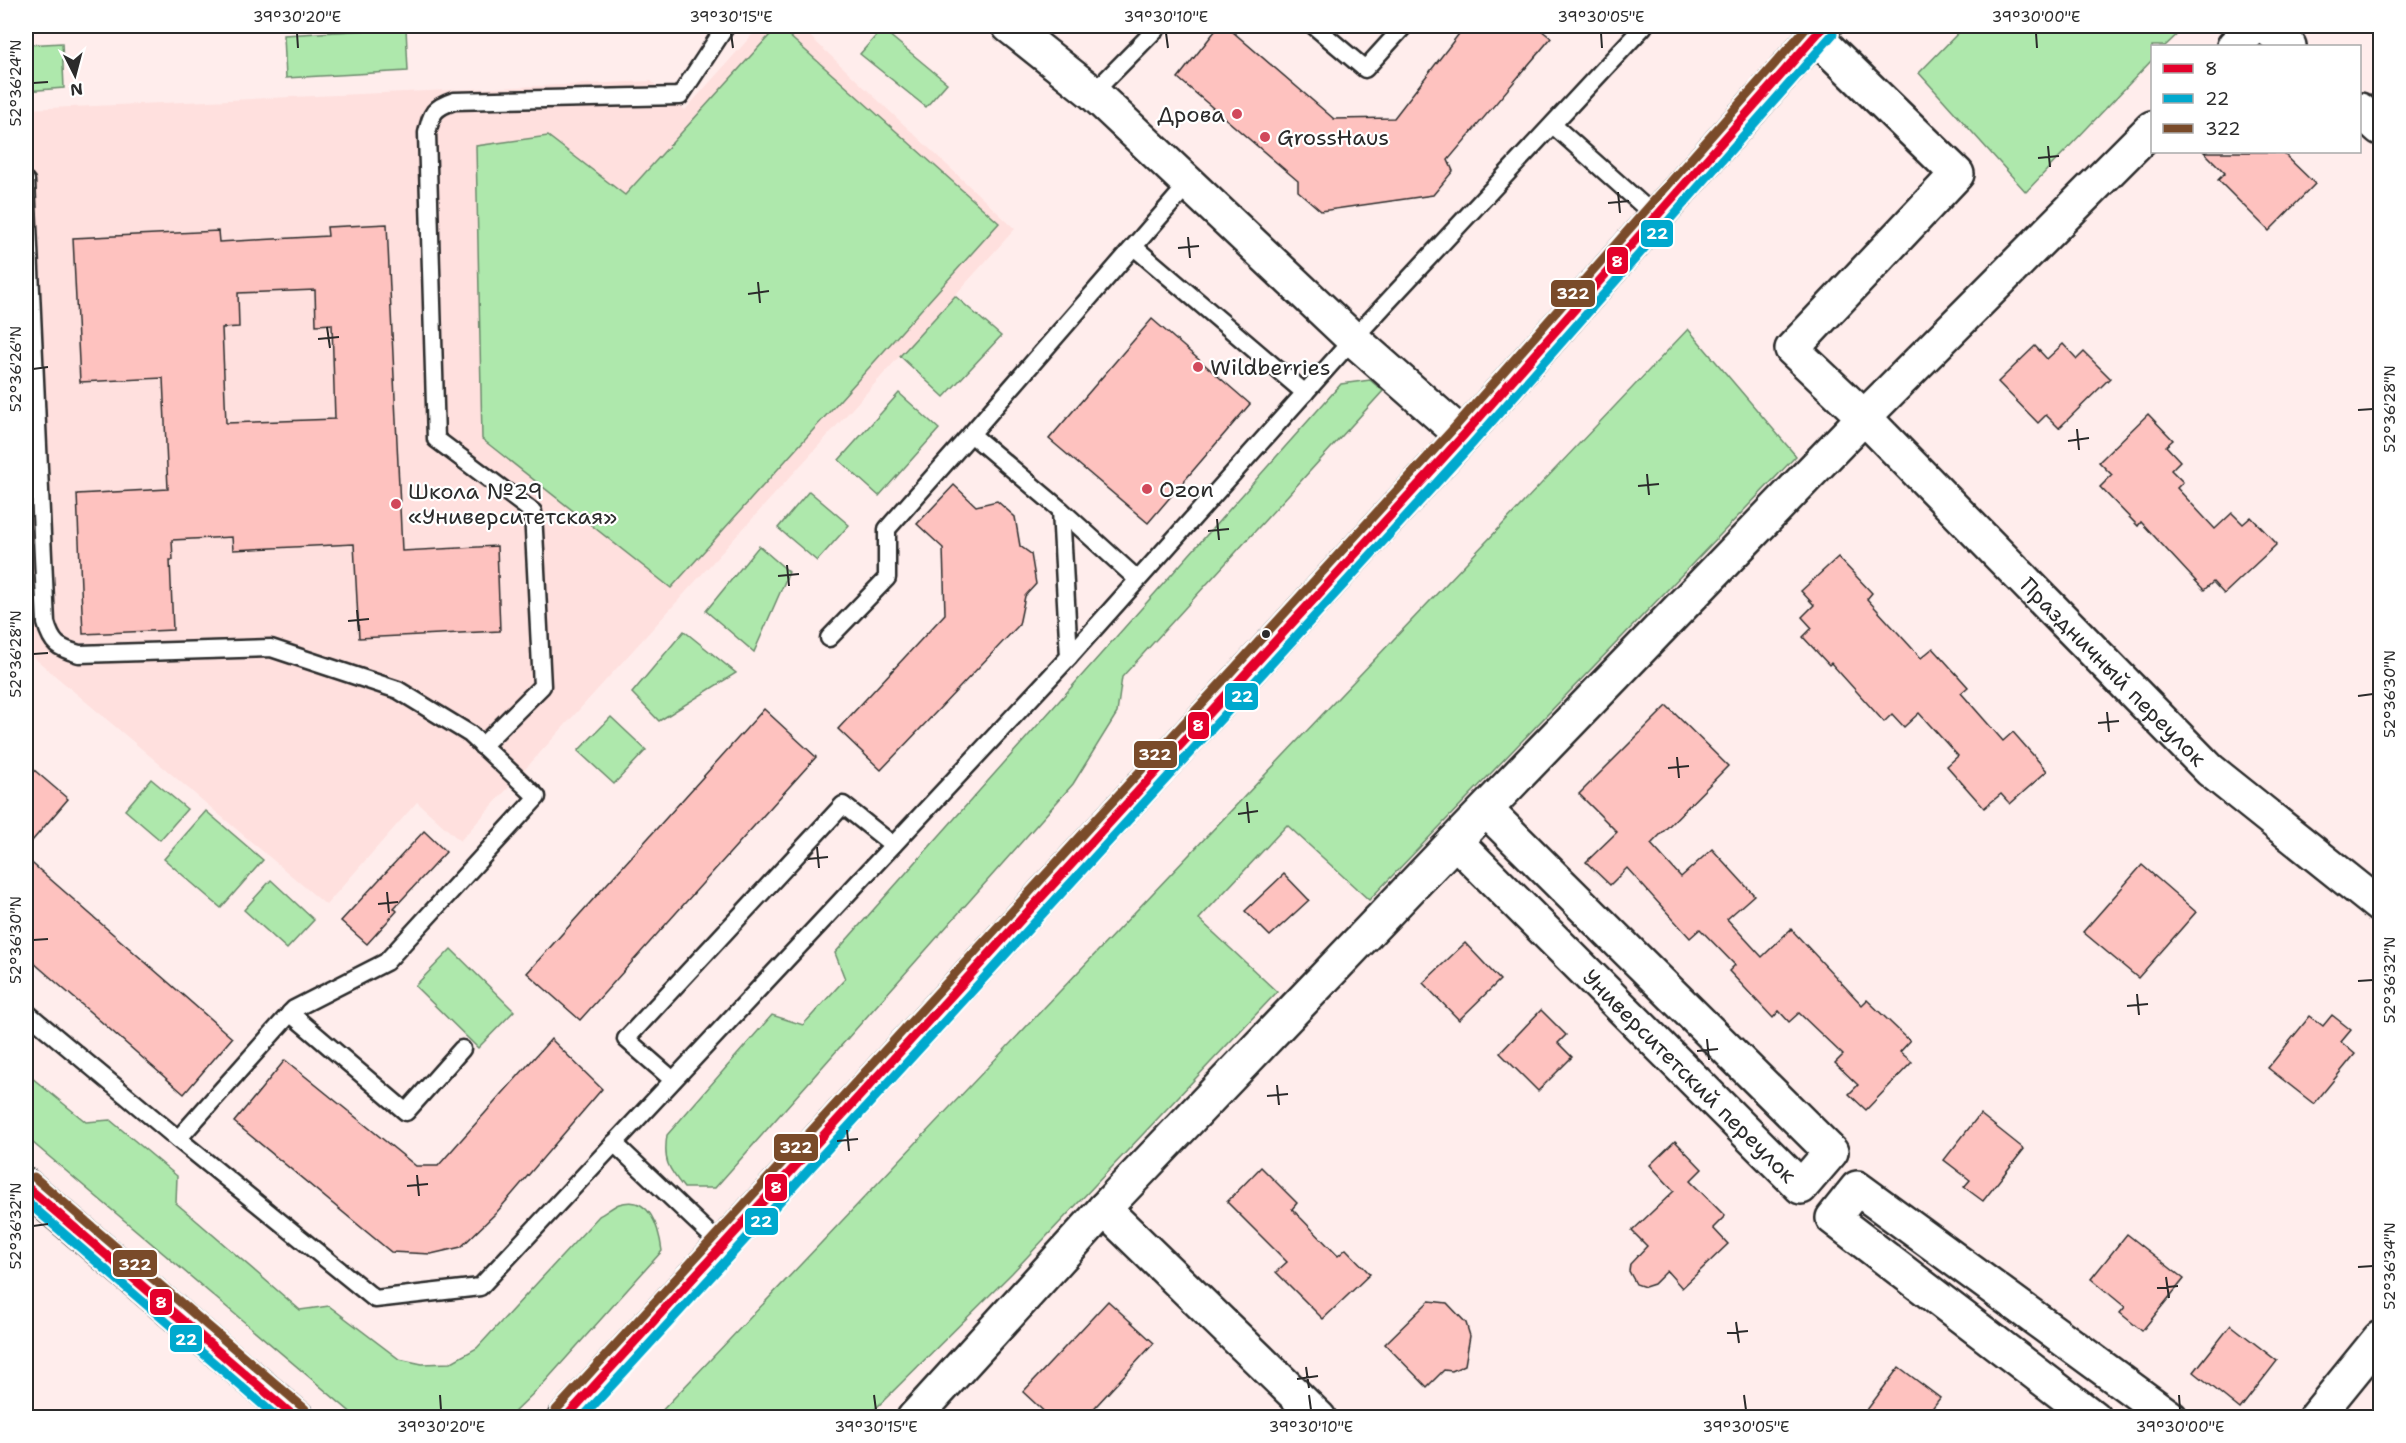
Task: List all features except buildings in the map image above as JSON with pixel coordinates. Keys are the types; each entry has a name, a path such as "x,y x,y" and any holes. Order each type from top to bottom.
{"street":[{"path":"1009,26 1093,93 1353,339 1463,436"},
{"path":"2235,45 2255,26"},
{"path":"2265,26 2288,45"},
{"path":"565,1418 1463,436 1819,31"},
{"name":"Праздничный переулок","path":"1819,31 1957,174 1792,349 1864,417 2210,770 2380,906"},
{"path":"2361,111 2380,128"},
{"path":"914,1418 1104,1209 1455,841 1864,417 2151,129"},
{"name":"Университетский переулок","path":"1455,841 1801,1187 1832,1152 1486,810"},
{"path":"26,1186 297,1418"},
{"path":"2094,1418 1833,1218 1857,1188 2171,1418"},
{"path":"1104,1209 1319,1418"},
{"path":"2315,1418 2380,1338"}],"lane":[{"path":"482,746 542,686 533,512 436,440 427,134 432,113 441,105 454,101 680,96 726,26"},
{"path":"1093,93 1159,26"},
{"path":"1314,26 1365,69 1404,26"},
{"path":"26,1012 375,1299 480,1287 1068,657 1353,339 1644,26"},
{"path":"1553,124 1656,217"},
{"path":"26,181 46,623 51,639 64,649 79,654 271,648 398,690 470,734 537,798 386,962 294,1009 178,1139"},
{"path":"829,638 887,578 887,529 1189,183"},
{"path":"1134,247 1305,393"},
{"path":"971,434 1061,510 1137,579"},
{"path":"1061,510 1068,657"},
{"path":"673,1080 626,1039 843,805 893,845"},
{"path":"290,1013 406,1112 462,1049"},
{"path":"614,1143 721,1245"}],"shaded area":[{"name":"Школа №29 «Университетская»","path":"760,26 799,26 1015,229 460,841 417,802 326,905 26,651 26,109 651,81 685,110"}],"green space":[{"path":"778,26 999,223 671,588 482,439 476,146 548,136 625,195"},
{"path":"1965,26 2186,26 2166,45 2151,45 2151,61 2026,192 1919,73"},
{"path":"406,28 408,71 286,78 284,35"},
{"path":"882,29 947,83 926,107 860,54"},
{"path":"62,43 64,88 26,91 26,45"},
{"path":"955,296 1001,336 944,397 900,356"},
{"path":"1688,329 1796,456 1369,900 1287,825 1199,919 1277,992 1012,1273 867,1417 656,1417"},
{"path":"1370,380 1383,391 1122,677 1117,713 1073,784 715,1188 684,1188 674,1175 666,1158 667,1135 772,1015 803,1025 845,979 835,953 1341,384"},
{"path":"899,393 939,429 879,496 839,460"},
{"path":"809,491 849,525 817,561 778,528"},
{"path":"759,546 789,572 754,652 706,611"},
{"path":"684,631 736,673 659,721 632,693"},
{"path":"611,717 646,750 614,784 578,751"},
{"path":"151,779 187,809 160,840 125,810"},
{"path":"206,811 263,860 221,908 164,859"},
{"path":"271,880 314,920 287,949 244,910"},
{"path":"451,949 514,1011 478,1048 415,986"},
{"path":"26,1073 86,1122 110,1120 177,1176 176,1203 300,1310 329,1306 399,1359 422,1364 450,1363 477,1348 599,1216 619,1204 630,1202 645,1208 655,1223 662,1251 542,1385 509,1417 361,1417 354,1415 26,1137"}],"transit line":[{"name":"322","path":"556,1410 1454,428 1808,26"},
{"name":"8","path":"565,1418 1463,436 1824,26"},
{"name":"22","path":"582,1418 1472,444 1833,34"},
{"name":"322","path":"34,1177 305,1409"},
{"name":"8","path":"26,1186 296,1418"},
{"name":"22","path":"26,1201 278,1418"}],"place":[{"name":"Дрова","path":"1237,114"},
{"name":"GrossHaus","path":"1265,137"},
{"name":"Wildberries","path":"1198,367"},
{"name":"Ozon","path":"1147,489"},
{"name":"Школа №29 «Университетская»","path":"396,504"}]}
